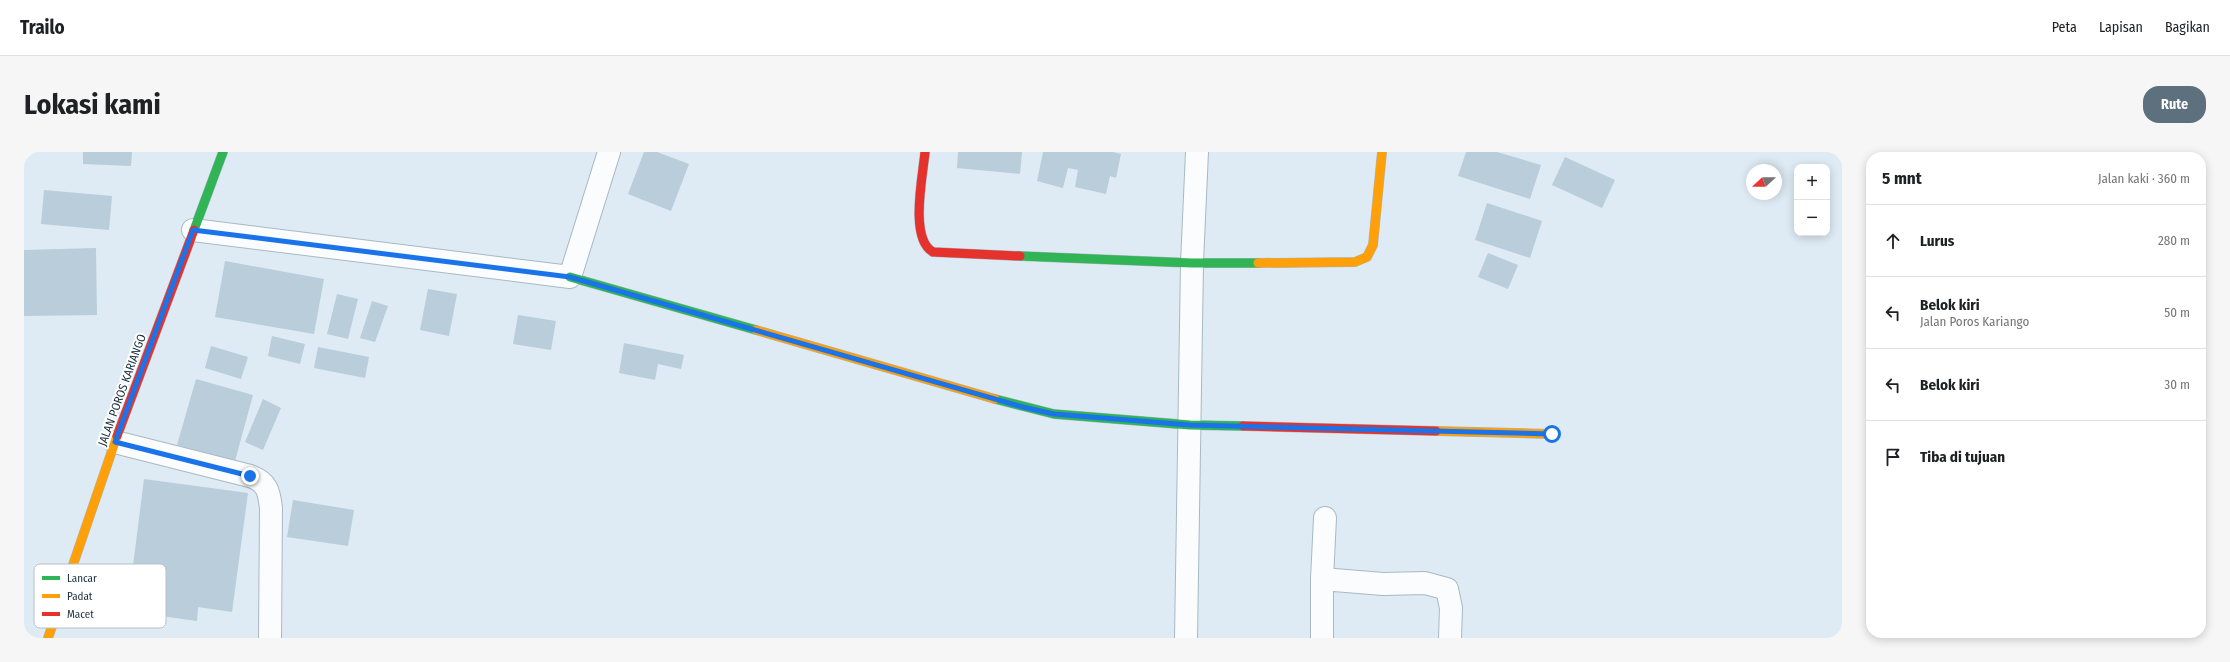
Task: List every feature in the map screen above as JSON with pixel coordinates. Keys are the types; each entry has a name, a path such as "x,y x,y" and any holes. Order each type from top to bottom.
{"street":[{"name":"JALAN POROS KARIANGO","path":"73,564 115,442 223,152"},
{"path":"570,277 610,152"},
{"path":"925,152 919,225 920,235 928,250 933,252 1192,263 1355,262 1365,258 1370,254 1373,245 1382,152"},
{"path":"1186,638 1192,263 1197,152"},
{"path":"193,230 570,277 1023,407 1054,414 1190,425 1552,434"},
{"path":"115,442 250,476 266,485 269,491 271,508 270,638"},
{"path":"1322,638 1322,579 1325,518"},
{"path":"1322,579 1383,584 1424,583 1447,589 1451,608 1450,638"},
{"name":"JALAN POROS KARIANGO","path":"48,638 51,628"}],"building":[{"path":"83,152 132,152 131,166 83,164"},
{"path":"644,152 657,152 689,164 671,211 628,194"},
{"path":"958,152 1022,152 1020,174 957,168"},
{"path":"1043,152 1113,152 1121,154 1116,178 1110,176 1106,194 1075,187 1078,170 1068,168 1063,188 1037,181"},
{"path":"1466,152 1497,152 1541,165 1530,199 1458,176"},
{"path":"1565,157 1615,180 1602,208 1552,185"},
{"path":"44,190 112,196 109,230 41,224"},
{"path":"1487,203 1542,221 1530,258 1475,240"},
{"path":"96,248 97,315 24,316 24,250"},
{"path":"1488,253 1518,265 1508,289 1478,277"},
{"path":"225,261 324,279 314,334 215,317"},
{"path":"428,289 457,294 449,336 420,330"},
{"path":"337,294 358,299 348,339 327,334"},
{"path":"372,301 388,306 375,342 360,338"},
{"path":"518,315 556,321 551,350 513,344"},
{"path":"272,336 305,344 300,364 268,356"},
{"path":"624,343 684,355 681,369 658,364 655,380 619,373"},
{"path":"211,346 248,357 241,379 205,368"},
{"path":"318,347 369,357 365,378 314,368"},
{"path":"196,379 253,395 235,461 177,445"},
{"path":"263,399 281,408 263,450 245,442"},
{"path":"144,479 248,493 232,612 198,607 197,621 166,617 166,564 133,564"},
{"path":"293,500 354,510 348,546 287,537"}],"traffic: fast":[{"path":"194,230 223,152"},
{"path":"1020,256 1192,263 1258,263"},
{"path":"570,277 756,330"},
{"path":"995,399 1054,414 1190,425 1243,426"}],"traffic: slow":[{"path":"1258,263 1355,262 1367,257 1373,245 1382,152"},
{"path":"756,330 995,399"},
{"path":"1436,431 1551,434"},
{"path":"73,564 117,436"},
{"path":"48,638 51,628"}],"traffic: jam":[{"path":"925,152 920,190 919,221 921,234 926,245 933,252 1020,256"},
{"path":"117,436 194,230"},
{"path":"1243,426 1436,431"}],"route":[{"path":"250,476 115,442 193,230 570,277 1023,407 1054,414 1190,425 1552,434"}]}
